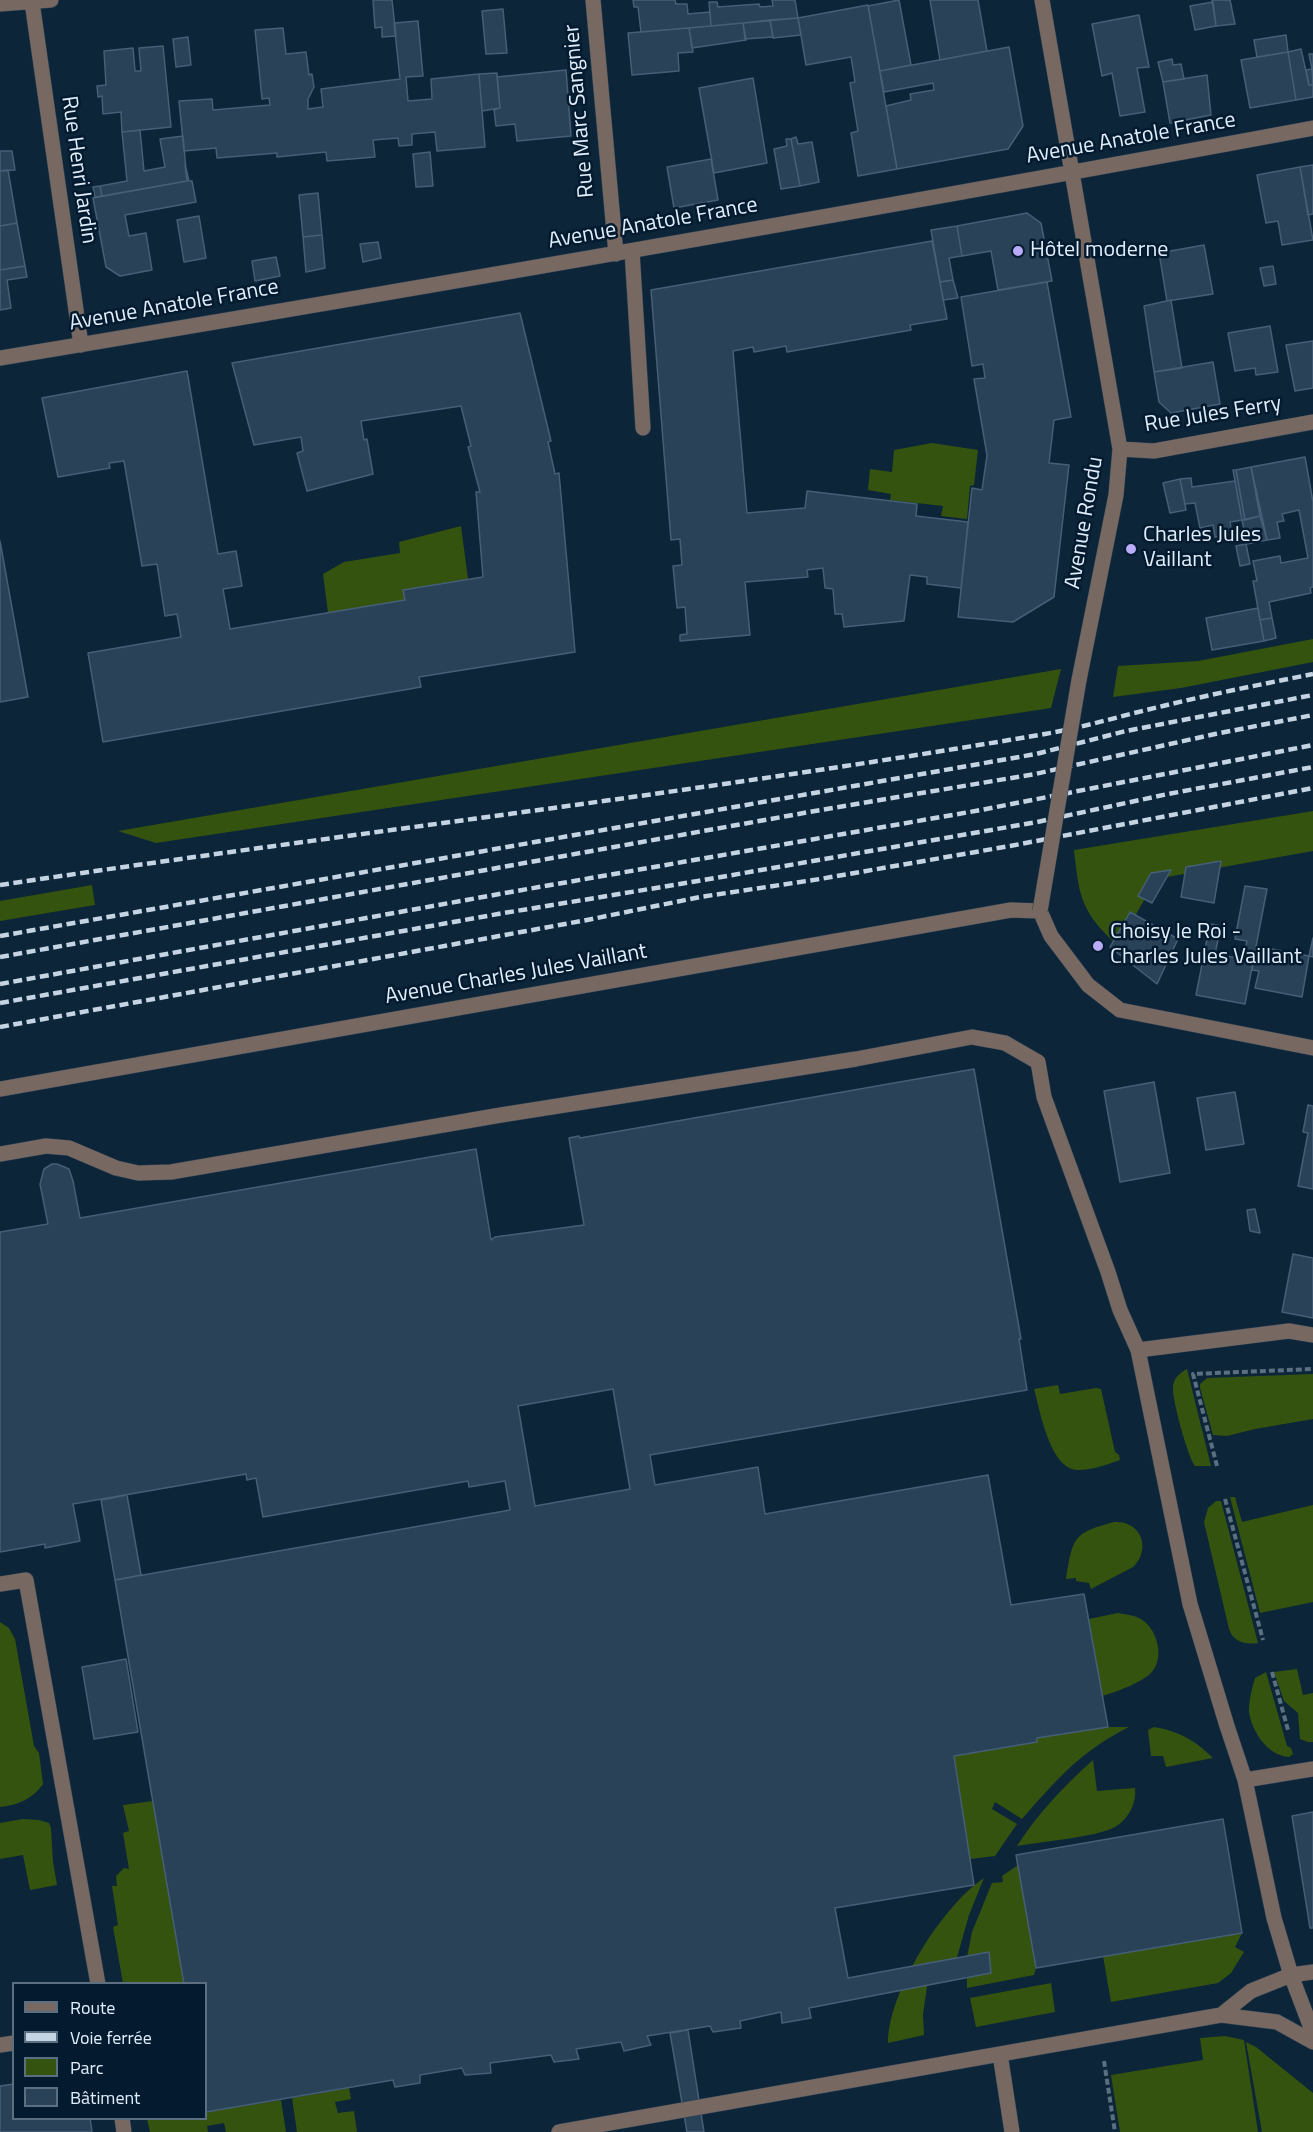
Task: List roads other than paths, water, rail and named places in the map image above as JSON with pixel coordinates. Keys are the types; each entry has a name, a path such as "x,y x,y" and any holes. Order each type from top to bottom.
{"street":[{"path":"0,4 51,0"},
{"name":"Rue Marc Sangnier","path":"593,0 616,254"},
{"name":"Avenue Rondu","path":"1040,911 1079,680 1116,495 1120,449 1042,0"},
{"name":"Rue Henri Jardin","path":"32,2 81,345"},
{"name":"Avenue Anatole France","path":"0,358 616,254 1313,128"},
{"path":"632,251 643,428"},
{"name":"Rue Jules Ferry","path":"1120,449 1154,451 1313,422"},
{"name":"Avenue Charles Jules Vaillant","path":"0,1089 1011,910 1040,911"},
{"path":"1040,911 1051,936 1088,986 1120,1010 1313,1048"},
{"path":"0,1154 46,1146 69,1148 116,1168 138,1173 171,1172 512,1113 856,1059 972,1037 1005,1043 1038,1062 1044,1098 1120,1310 1138,1350 1190,1604 1245,1779 1274,1918 1291,1975 1313,2033"},
{"path":"1138,1350 1289,1331 1313,1335"},
{"path":"0,1584 26,1580 98,1982"},
{"path":"1245,1779 1313,1769"},
{"path":"1221,2015 1251,1991 1291,1975 1313,1972"},
{"path":"559,2132 1221,2015 1277,2022 1313,2042"},
{"path":"1000,2054 1012,2132"}],"railway":[{"path":"0,885 654,794 915,755 1060,731 1200,697 1313,674"},
{"path":"0,936 1036,754 1126,731 1313,695"},
{"path":"0,957 815,811 1035,774 1313,715"},
{"path":"0,984 981,810 1313,745"},
{"path":"0,1003 498,914 1037,822 1168,794 1313,767"},
{"path":"0,1027 587,920 700,897 1010,846 1313,788"}],"place":[{"name":"Hôtel moderne","path":"1018,251"},
{"name":"Charles Jules Vaillant","path":"1131,549"},
{"name":"Choisy le Roi - Charles Jules Vaillant","path":"1098,946"}]}
